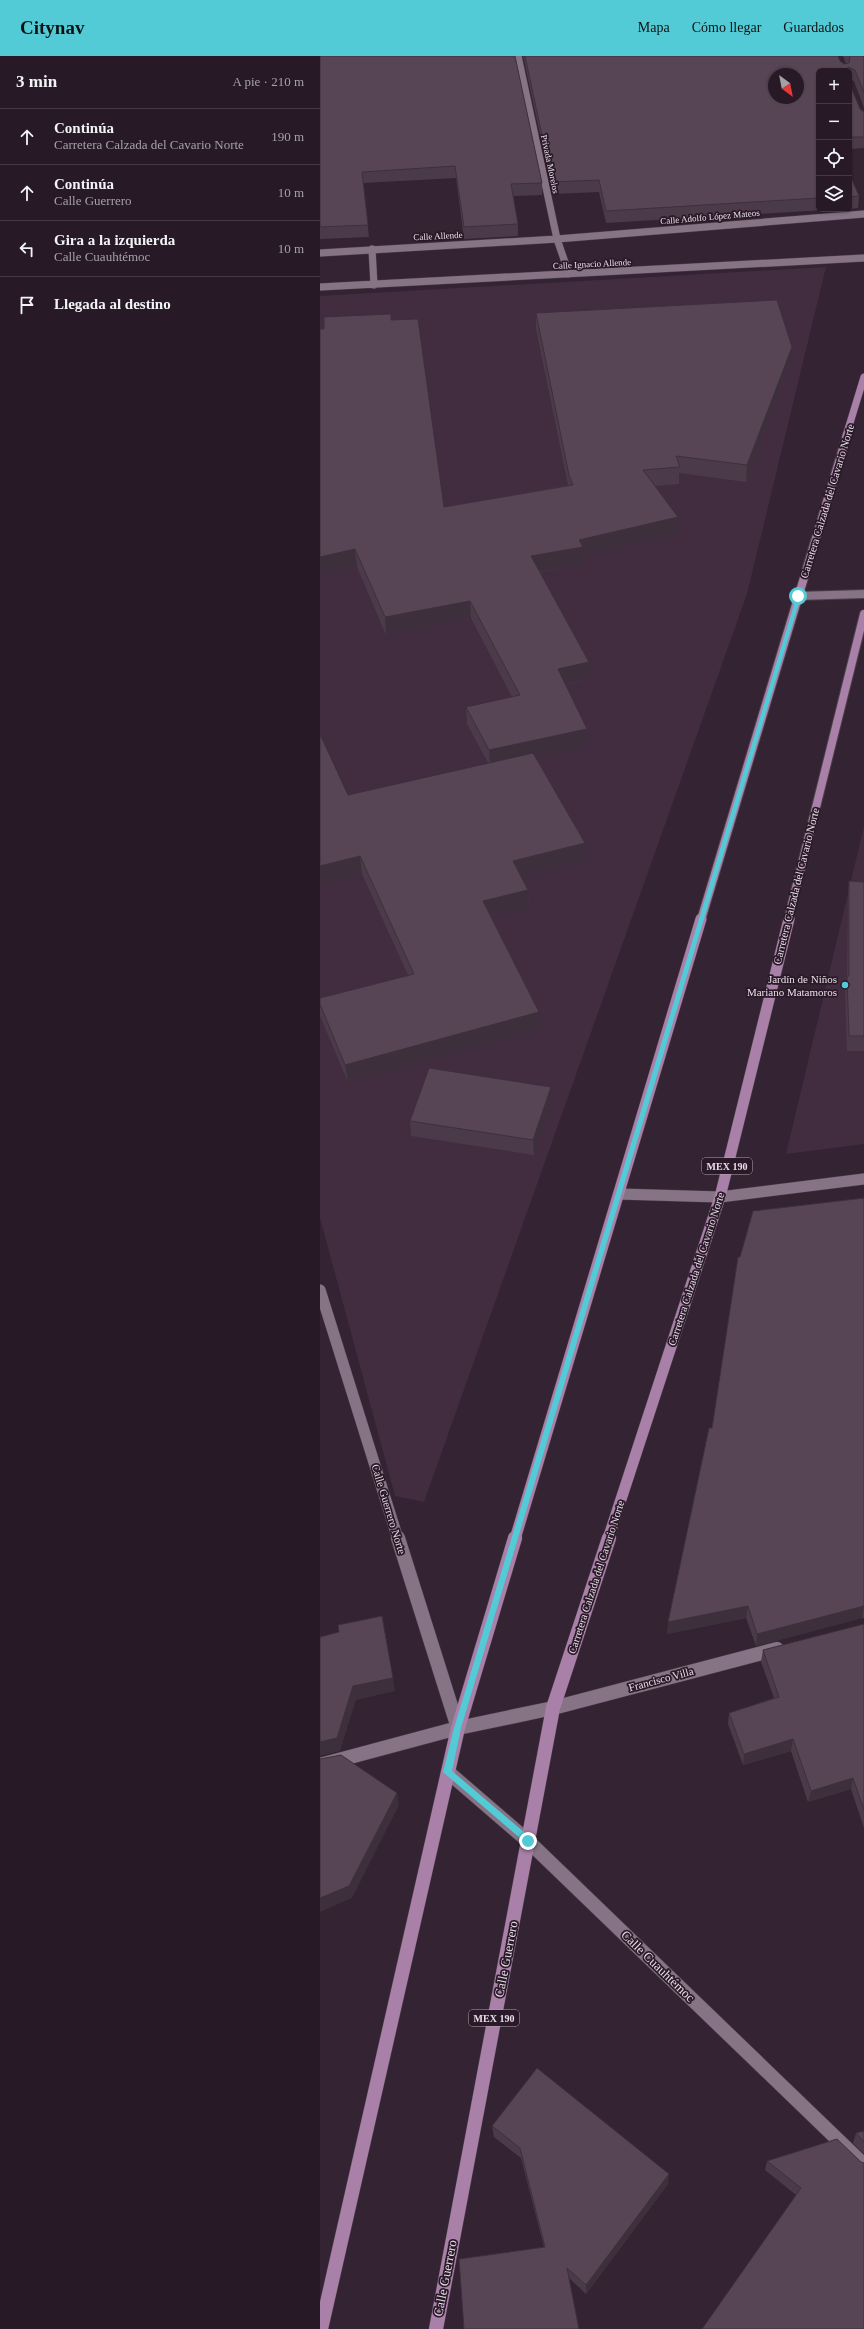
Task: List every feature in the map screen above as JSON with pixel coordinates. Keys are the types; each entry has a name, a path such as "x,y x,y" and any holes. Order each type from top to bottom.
{"main road":[{"name":"Carretera Calzada del Cavario Norte","path":"458,1728 864,377"},
{"name":"Carretera Calzada del Cavario Norte","path":"554,1708 720,1197 864,614"},
{"name":"Calle Guerrero","path":"436,2329 554,1708"},
{"path":"321,2329 458,1728"}],"street":[{"name":"Privada Morelos","path":"518,56 557,239 570,274"},
{"name":"Calle Adolfo López Mateos","path":"557,239 864,214"},
{"name":"Calle Allende","path":"320,253 557,239"},
{"path":"372,249 374,285"},
{"name":"Calle Ignacio Allende","path":"320,287 864,258"},
{"path":"798,596 864,594"},
{"path":"619,1194 720,1197 864,1179"},
{"name":"Calle Guerrero Norte","path":"320,1290 458,1728"},
{"name":"Francisco Villa","path":"320,1765 458,1728 554,1708 788,1646"},
{"name":"Calle Cuauhtémoc","path":"448,1772 528,1841 864,2165"}],"shaded area":[{"path":"826,267 747,594 424,1502 395,1496 320,1218 320,296"},
{"name":"Jardín de Niños Mariano Matamoros","path":"864,826 864,1144 786,1154"}],"building":[{"path":"320,56 515,56 542,183 511,184 518,224 464,227 455,166 362,172 368,225 320,227"},
{"path":"525,56 838,56 840,61 844,64 849,63 849,56 864,56 864,93 855,70 852,68 816,68 816,198 606,211 599,180 552,182"},
{"path":"852,89 860,109 864,112 864,137 852,137"},
{"path":"852,180 859,196 852,197"},
{"path":"777,300 792,347 747,465 676,456 680,467 643,470 678,517 579,540 583,547 531,556 589,662 558,669 587,729 489,750 466,707 520,695 470,601 385,617 355,549 320,557 320,329 324,329 324,317 391,314 391,320 418,319 444,507 573,485 569,475 536,313"},
{"path":"320,734 348,795 533,753 585,843 513,861 528,890 483,901 539,1012 345,1065 320,1004 320,998 414,974 360,856 320,866"},
{"path":"849,881 864,882 864,1036 849,1036 847,976 849,976"},
{"path":"429,1068 551,1087 533,1140 410,1121"},
{"path":"864,1198 864,1606 757,1634 748,1606 668,1622 709,1428 712,1428 738,1257 740,1257 753,1211"},
{"path":"382,1616 393,1678 353,1686 337,1738 320,1742 320,1637 339,1632 338,1625"},
{"path":"864,1624 864,1810 853,1778 811,1791 793,1739 744,1754 729,1713 779,1697 763,1650"},
{"path":"341,1755 397,1793 349,1886 320,1898 320,1759"},
{"path":"537,2068 669,2174 586,2285 567,2268 579,2329 464,2329 459,2259 545,2247 520,2148 492,2126"},
{"path":"864,2131 864,2142 856,2133"},
{"path":"837,2139 861,2162 864,2163 864,2329 702,2329 801,2188 767,2161"}],"place":[{"name":"Jardín de Niños Mariano Matamoros","path":"845,985"}],"route":[{"path":"528,1841 448,1772 458,1728 798,596"}]}
